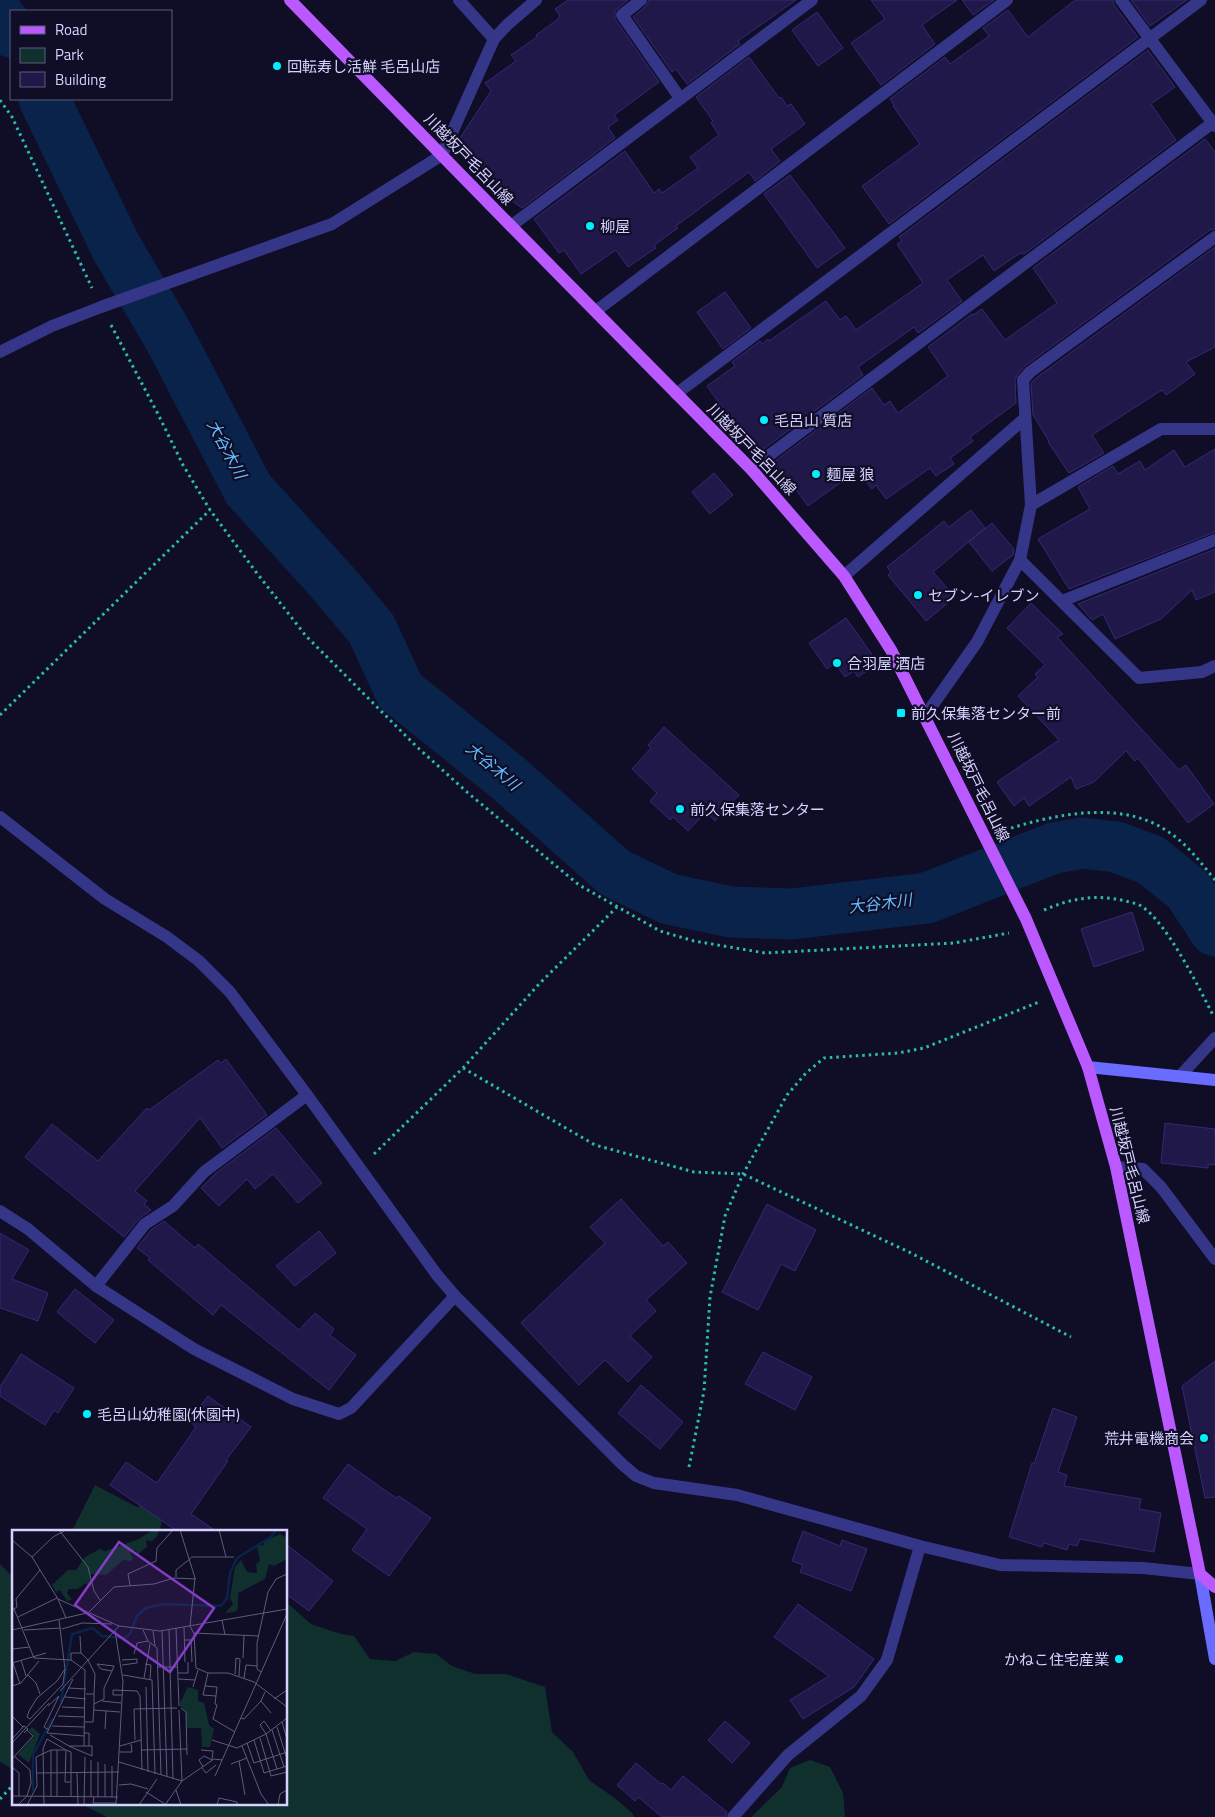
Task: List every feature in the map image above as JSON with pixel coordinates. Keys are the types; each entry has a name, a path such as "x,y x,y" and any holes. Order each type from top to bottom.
{"main road":[{"name":"川越坂戸毛呂山線","path":"290,0 751,470 844,576 891,650 1026,920 1088,1067 1116,1167 1200,1574"},
{"path":"1200,1574 1215,1586"}],"street":[{"path":"459,0 494,38"},
{"path":"0,352 52,326 332,224 442,155 494,38 536,0"},
{"path":"641,0 622,15 680,98"},
{"path":"511,226 812,0"},
{"path":"596,311 1007,0"},
{"path":"751,470 1214,123 1121,0"},
{"path":"676,394 1201,0"},
{"path":"925,716 977,642 1020,560 1031,505 1023,380 1030,372 1215,237"},
{"path":"844,576 1024,419"},
{"path":"1031,505 1161,429 1215,429"},
{"path":"1062,601 1215,540"},
{"path":"1020,560 1138,678 1202,672 1215,666"},
{"path":"0,818 105,899 167,937 199,961 230,992 437,1275 455,1296 636,1476 654,1483 737,1495 920,1546 1000,1565 1143,1568 1200,1574 1215,1658"},
{"path":"1181,1075 1215,1038"},
{"path":"1088,1067 1181,1075 1215,1080"},
{"path":"96,1286 145,1224 173,1206 204,1172 307,1095"},
{"path":"1116,1167 1143,1169 1161,1187 1215,1259"},
{"path":"0,1211 28,1229 96,1286 194,1349 293,1399 339,1414 351,1408 455,1296"},
{"path":"733,1817 788,1755 861,1696 886,1660 920,1546"}],"path":[{"path":"0,100 12,117 183,465 210,510 306,636 416,746 468,793 579,885 660,931 694,941 765,953 954,943 1026,920 1063,902 1085,897 1116,899 1140,905 1162,926 1215,1019"},
{"path":"0,715 210,510"},
{"path":"987,841 1032,821 1090,812 1141,817 1170,833 1195,856 1215,880"},
{"path":"359,1169 463,1068 540,983 618,907"},
{"path":"686,1487 704,1391 710,1297 725,1216 744,1174 787,1095 806,1072 824,1058 898,1053 924,1048 1057,994"},
{"path":"463,1068 595,1145 694,1172 744,1174 911,1254 1071,1337"},
{"path":"0,1799 12,1786"}],"green space":[{"path":"95,1485 137,1507 154,1503 163,1514 160,1530 72,1530"},
{"path":"0,1564 12,1576 12,1769 0,1762"},
{"path":"288,1604 311,1624 341,1634 354,1636 370,1659 395,1661 414,1652 436,1654 452,1666 475,1674 506,1674 545,1687 552,1732 573,1752 589,1780 616,1799 634,1817 107,1817 81,1804 288,1804"},
{"path":"810,1760 830,1767 843,1793 845,1817 751,1817 782,1787 790,1768"}],"building":[{"path":"568,0 628,0 615,11 615,19 659,82 614,115 618,120 608,127 615,138 522,208 507,197 510,192 489,178 492,174 473,160 475,156 456,144 491,91 485,83 516,61 511,55 557,20 560,16 555,9"},
{"path":"649,0 796,0 738,41 740,44 687,84 676,69 672,72 633,17 646,6"},
{"path":"871,0 957,0 922,25 935,44 881,85 851,43 885,19"},
{"path":"962,0 994,0 973,15"},
{"path":"1075,0 1113,0 1114,5 1138,37 889,224 862,186 920,144 890,99 945,57 950,64 989,36 983,28 1008,10 1028,37"},
{"path":"1131,0 1187,0 1150,26"},
{"path":"817,12 843,48 818,66 792,30"},
{"path":"1148,50 1175,87 1151,104 1176,140 1024,254 1020,253 994,271 983,255 947,280 962,301 918,333 914,327 858,367 863,375 761,451 755,453 707,386 735,366 732,362 760,341 762,344 768,339 769,341 826,301 840,320 846,316 856,330 923,283 897,244 902,241 899,237"},
{"path":"749,57 779,98 781,97 787,106 791,104 805,124 771,149 780,161 755,181 749,172 676,226 678,228 654,245 656,248 628,267 616,250 581,274 564,250 559,253 534,219 625,151 654,193 659,189 662,193 698,168 690,157 719,135 711,123 713,121 696,97"},
{"path":"1205,139 1215,152 1215,229 1210,230 1025,366 1015,380 1016,403 970,437 973,441 950,458 954,464 936,476 930,468 886,499 876,485 872,489 858,470 808,506 791,483 785,486 770,465 872,388 884,405 890,401 898,413 948,376 928,347 972,314 982,309 1005,340 1057,303 1033,268"},
{"path":"790,175 845,248 817,268 764,194"},
{"path":"1215,247 1215,347 1186,362 1195,374 1166,395 1162,390 1092,435 1104,453 1069,473 1033,415 1031,383"},
{"path":"725,292 751,328 723,349 697,312"},
{"path":"1215,449 1215,532 1069,589 1038,539 1090,509 1078,487 1113,466 1118,474 1140,461 1145,470 1174,450 1185,467"},
{"path":"714,473 733,495 710,514 692,492"},
{"path":"971,510 985,528 933,572 955,597 926,621 888,575 891,572 887,567 944,521 949,527"},
{"path":"992,523 1014,549 1013,555 992,571 969,542"},
{"path":"1215,549 1215,592 1196,600 1192,590 1161,619 1115,639 1103,614 1092,620 1078,604"},
{"path":"1031,603 1063,634 1057,637 1179,770 1186,765 1214,804 1188,823 1138,758 1135,761 1126,751 1094,782 1076,789 1071,777 1029,806 1024,798 1014,806 997,782 1059,740 1018,696 1038,677 1035,674 1045,665 1007,628"},
{"path":"846,618 878,663 858,677 854,671 845,677 835,663 827,669 809,643"},
{"path":"664,727 739,795 715,821 706,812 688,831 673,817 670,820 650,801 657,793 632,769 651,748 648,745"},
{"path":"1132,912 1144,950 1094,967 1081,929"},
{"path":"226,1059 267,1115 222,1148 200,1118 135,1191 147,1201 144,1204 151,1210 139,1219 124,1237 25,1157 52,1124 98,1161 147,1108 149,1110 218,1060 221,1063"},
{"path":"1165,1123 1215,1129 1215,1165 1208,1164 1208,1168 1161,1163"},
{"path":"276,1128 322,1183 298,1203 273,1174 255,1189 247,1179 219,1206 201,1188 216,1173"},
{"path":"621,1199 663,1246 668,1242 687,1263 646,1300 656,1311 630,1336 652,1357 628,1382 605,1360 579,1385 521,1323 605,1243 590,1227"},
{"path":"767,1204 816,1230 795,1271 781,1264 758,1310 722,1292"},
{"path":"164,1221 195,1248 198,1244 299,1330 315,1313 334,1329 330,1335 356,1355 329,1390 221,1305 213,1315 148,1260 150,1258 137,1248 151,1230"},
{"path":"319,1231 336,1253 295,1286 276,1266"},
{"path":"0,1233 29,1250 12,1279 48,1293 38,1321 0,1308"},
{"path":"75,1289 114,1320 95,1343 57,1312"},
{"path":"763,1352 812,1377 795,1410 745,1384"},
{"path":"21,1354 74,1388 58,1413 54,1410 45,1425 0,1396 0,1387"},
{"path":"1215,1361 1215,1497 1205,1498 1182,1386"},
{"path":"641,1385 683,1422 660,1449 618,1413"},
{"path":"208,1396 251,1427 226,1460 228,1461 191,1514 215,1530 176,1530 110,1485 126,1462 157,1483 196,1427 189,1421"},
{"path":"1053,1408 1077,1417 1058,1472 1067,1475 1064,1486 1141,1499 1139,1509 1161,1513 1154,1552 1080,1539 1077,1546 1069,1544 1067,1550 1044,1543 1042,1547 1009,1537 1032,1463 1034,1464"},
{"path":"348,1464 396,1498 399,1496 431,1518 389,1576 352,1550 367,1529 323,1498"},
{"path":"803,1531 840,1546 842,1540 867,1549 851,1591 800,1572 803,1565 792,1561"},
{"path":"288,1546 333,1581 309,1611 288,1595"},
{"path":"798,1604 874,1659 854,1687 803,1719 790,1700 829,1676 774,1637"},
{"path":"725,1721 750,1743 732,1763 708,1740"},
{"path":"636,1763 671,1790 683,1776 727,1812 725,1817 662,1817 638,1797 635,1801 617,1785"}],"waterway":[{"name":"大谷木川","path":"0,17 10,31"},
{"name":"大谷木川","path":"44,100 116,247 170,339 248,489 371,628 400,691 507,777 615,873 669,899 731,912 792,914 927,898 1054,848 1083,843 1116,847 1151,860 1188,890 1215,931"}],"place":[{"name":"回転寿し活鮮 毛呂山店","path":"277,66"},
{"name":"柳屋","path":"590,226"},
{"name":"毛呂山 質店","path":"764,420"},
{"name":"麺屋 狼","path":"816,474"},
{"name":"セブン-イレブン","path":"918,595"},
{"name":"合羽屋 酒店","path":"837,663"},
{"name":"前久保集落センター前","path":"901,713"},
{"name":"前久保集落センター","path":"680,809"},
{"name":"毛呂山幼稚園(休園中)","path":"87,1414"},
{"name":"荒井電機商会","path":"1204,1438"},
{"name":"かねこ住宅産業","path":"1119,1659"}]}
